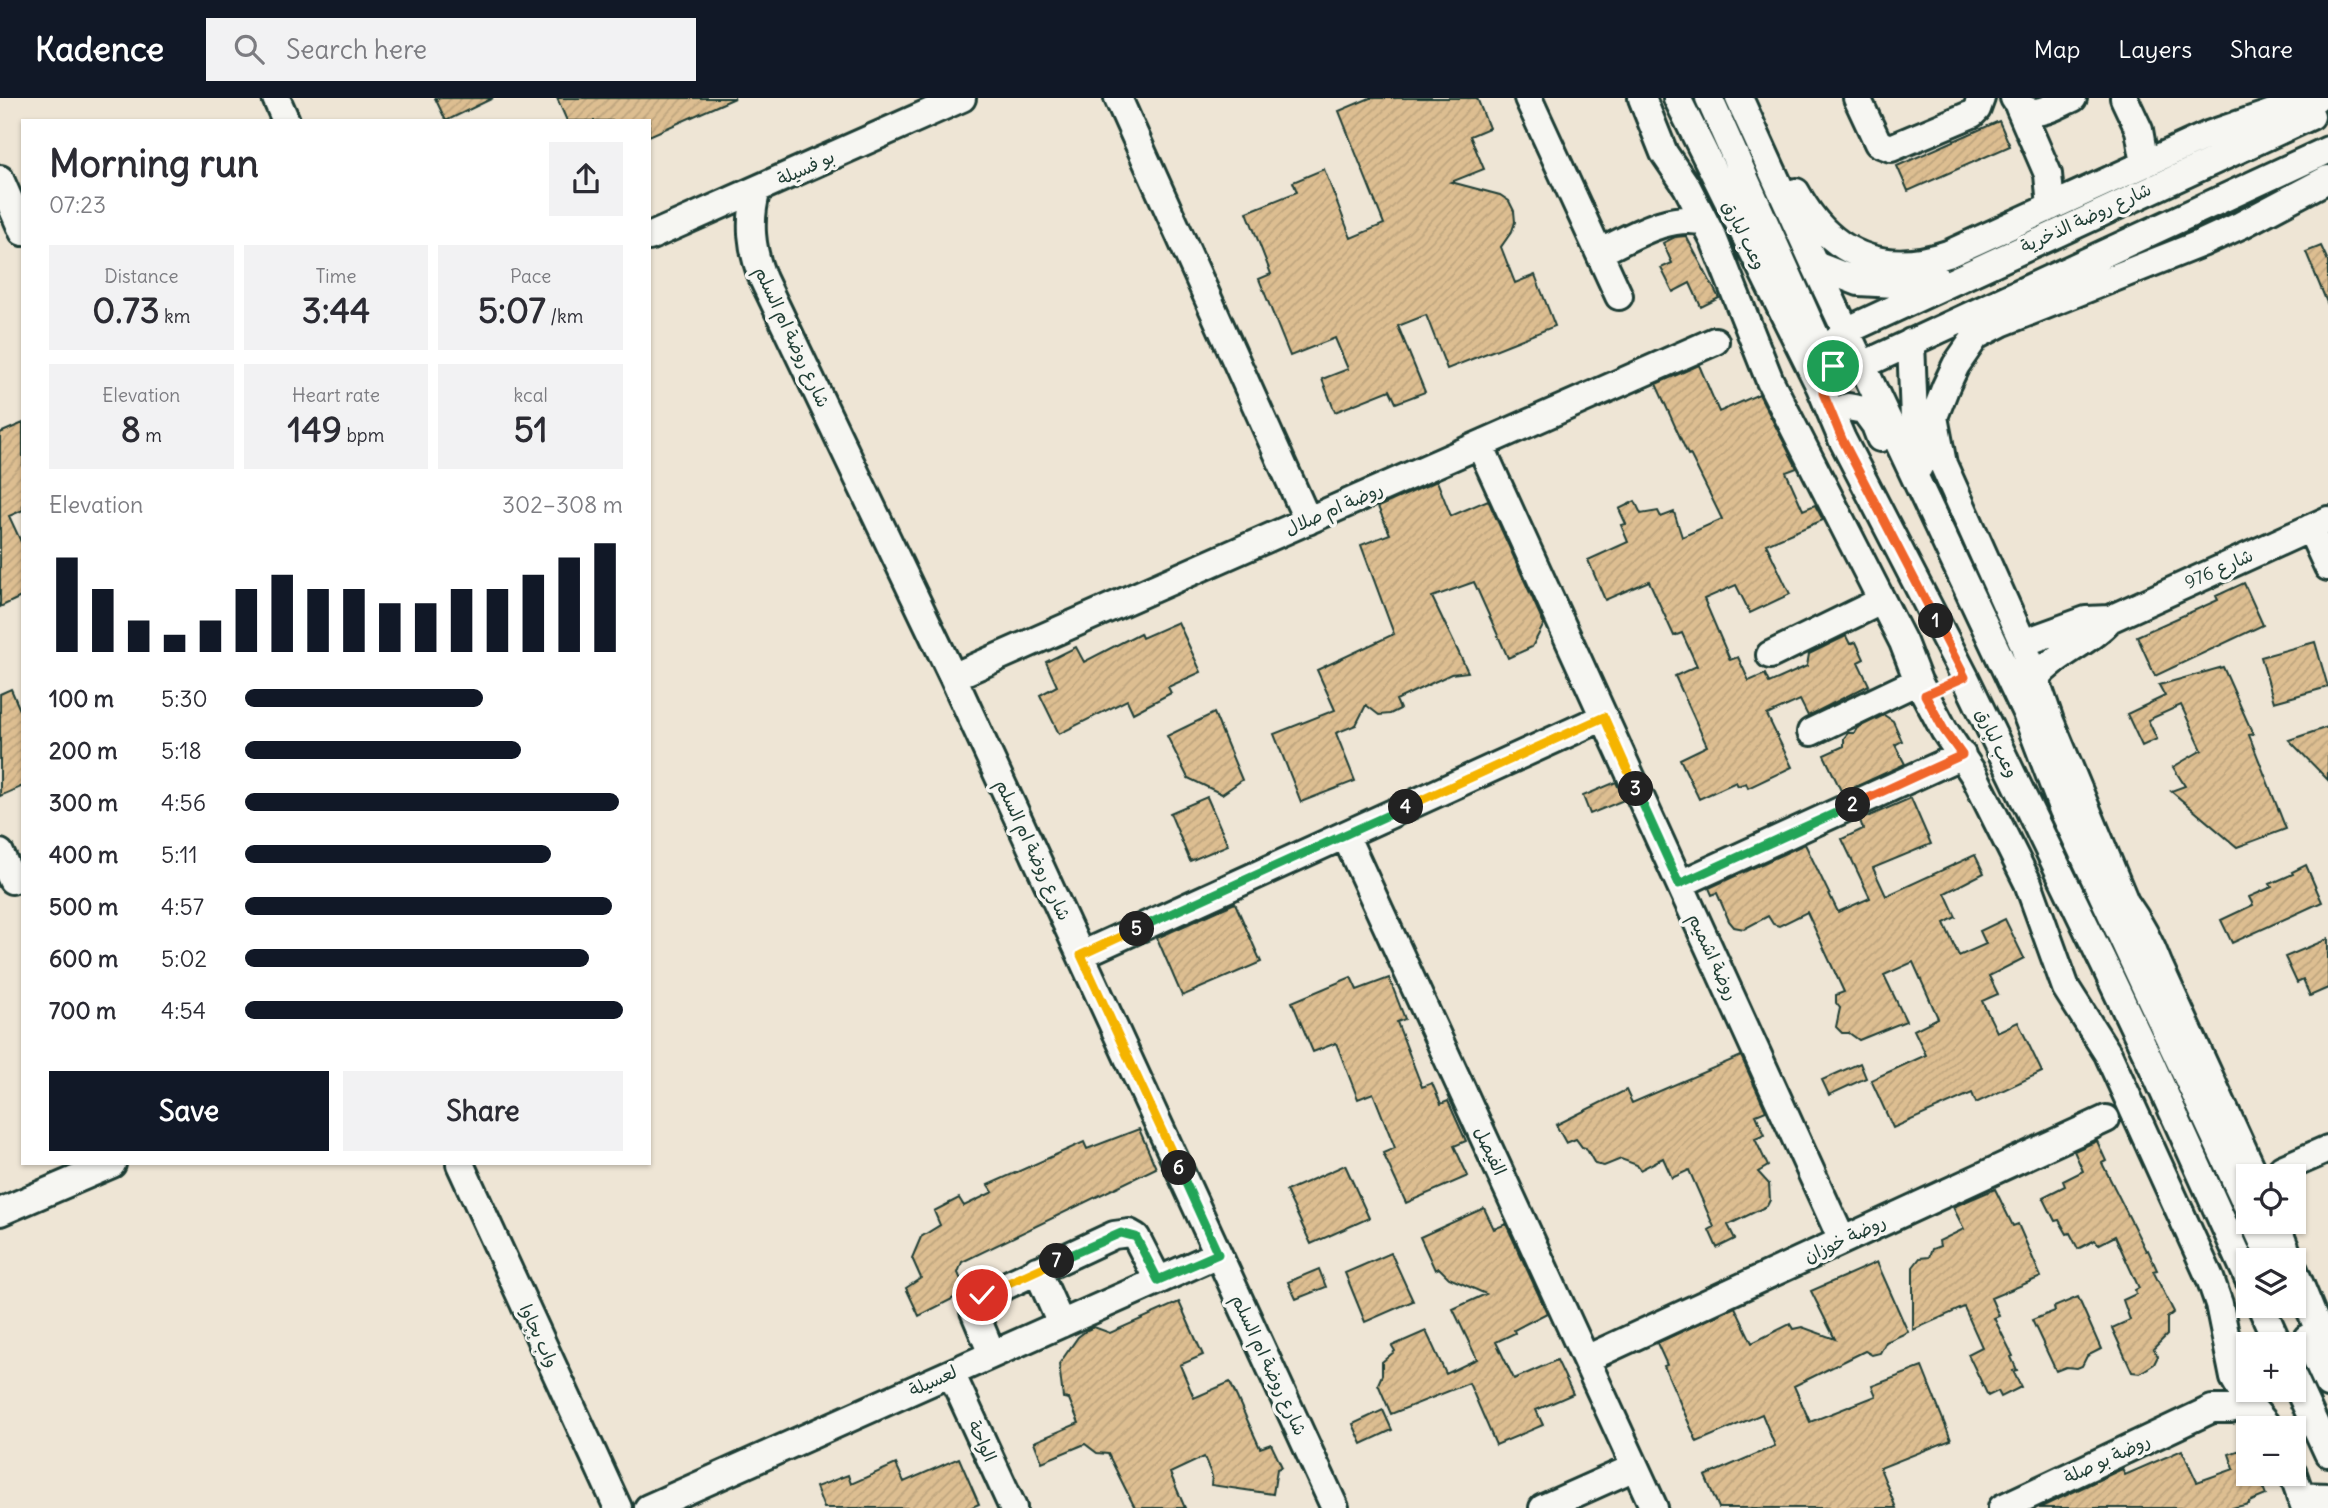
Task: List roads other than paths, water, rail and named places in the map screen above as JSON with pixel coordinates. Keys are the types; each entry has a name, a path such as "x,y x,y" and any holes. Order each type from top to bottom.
{"street":[{"path":"276,98 285,119"},
{"name":"بو فسيلة","path":"651,236 962,98"},
{"path":"1118,98 1308,521"},
{"path":"1528,98 1619,296"},
{"name":"وعب لبارق","path":"1677,98 1827,403 1842,439 1965,677 2149,1059 2236,1251"},
{"path":"1709,98 1828,360 1833,366 1844,368 1863,365 2326,161"},
{"name":"وعب لبارق","path":"1739,98 2026,713 2063,810 2236,1182"},
{"path":"1753,98 1804,207 1831,238 1861,256 1896,264 1931,260 2230,127 2316,98"},
{"path":"1857,98 1878,142 1891,148 1972,114 1981,98"},
{"path":"2025,106 2073,98"},
{"path":"2124,98 2139,130 2145,164"},
{"path":"1645,105 1688,124"},
{"path":"1645,105 1664,153 1687,187 1704,222 1775,391 1903,642 1921,688 1944,730 1974,775 2031,890 2059,971 2072,998 2098,1035 2210,1279 2219,1304 2234,1378 2259,1416"},
{"path":"2025,106 2048,174 2051,207"},
{"path":"2025,106 2082,193"},
{"name":"شارع روضة الذخرية","path":"1846,331 2328,108"},
{"path":"2250,1164 2143,928 2125,902 2050,721 2023,643 1943,464 1934,417 1956,365 1976,337 2001,323 2241,225 2326,161"},
{"path":"0,179 21,227"},
{"name":"شارع روضة ام السلم","path":"757,189 751,219 757,265 953,677 1335,1508"},
{"path":"1600,252 1674,220 1695,219 1704,222"},
{"path":"1815,265 1859,282 1895,284 1973,271"},
{"path":"1742,313 1727,325 1715,341 1754,343"},
{"path":"1846,331 1837,338 1828,360 1827,403 1864,410 1915,514 1979,613"},
{"name":"روضة ام صلال","path":"953,677 1715,341"},
{"path":"1911,342 1915,444 1926,500"},
{"name":"روضة اشميم","path":"1479,445 1842,1240"},
{"path":"2319,524 2328,568"},
{"name":"شارع 976","path":"2035,678 2057,657 2094,634 2110,619 2319,524"},
{"path":"1770,655 1881,601"},
{"name":"شارع 976","path":"2023,643 2086,620 2110,619"},
{"path":"1811,732 1921,688 1965,677"},
{"path":"1081,955 1604,717"},
{"path":"1679,884 1962,755"},
{"name":"الفيصل","path":"1345,835 1654,1508"},
{"path":"0,853 12,880"},
{"path":"2133,958 2159,966"},
{"path":"2059,971 2105,966"},
{"path":"2125,1091 2112,1102 2106,1119 2122,1124 2138,1120"},
{"name":"روضة خوزان","path":"1586,1359 2106,1119"},
{"path":"2296,1164 2328,1149"},
{"path":"0,1212 110,1165"},
{"name":"واب بجاوا","path":"460,1165 618,1508"},
{"path":"992,1354 976,1317 974,1304 982,1295 1114,1235 1129,1233 1140,1243 1158,1280"},
{"name":"لعسيلة","path":"648,1508 1218,1254"},
{"path":"1037,1270 1061,1324"},
{"path":"2306,1299 2328,1353"},
{"path":"2298,1318 2328,1384"},
{"name":"الواحة","path":"951,1373 1013,1508"},
{"path":"2212,1409 2234,1378"},
{"path":"2305,1402 2328,1453"},
{"path":"2212,1409 2230,1409 2249,1404"},
{"name":"روضة بو صلة","path":"2002,1508 2212,1409"},
{"path":"1543,1508 1635,1466"},
{"path":"2299,1493 2328,1497"}]}
